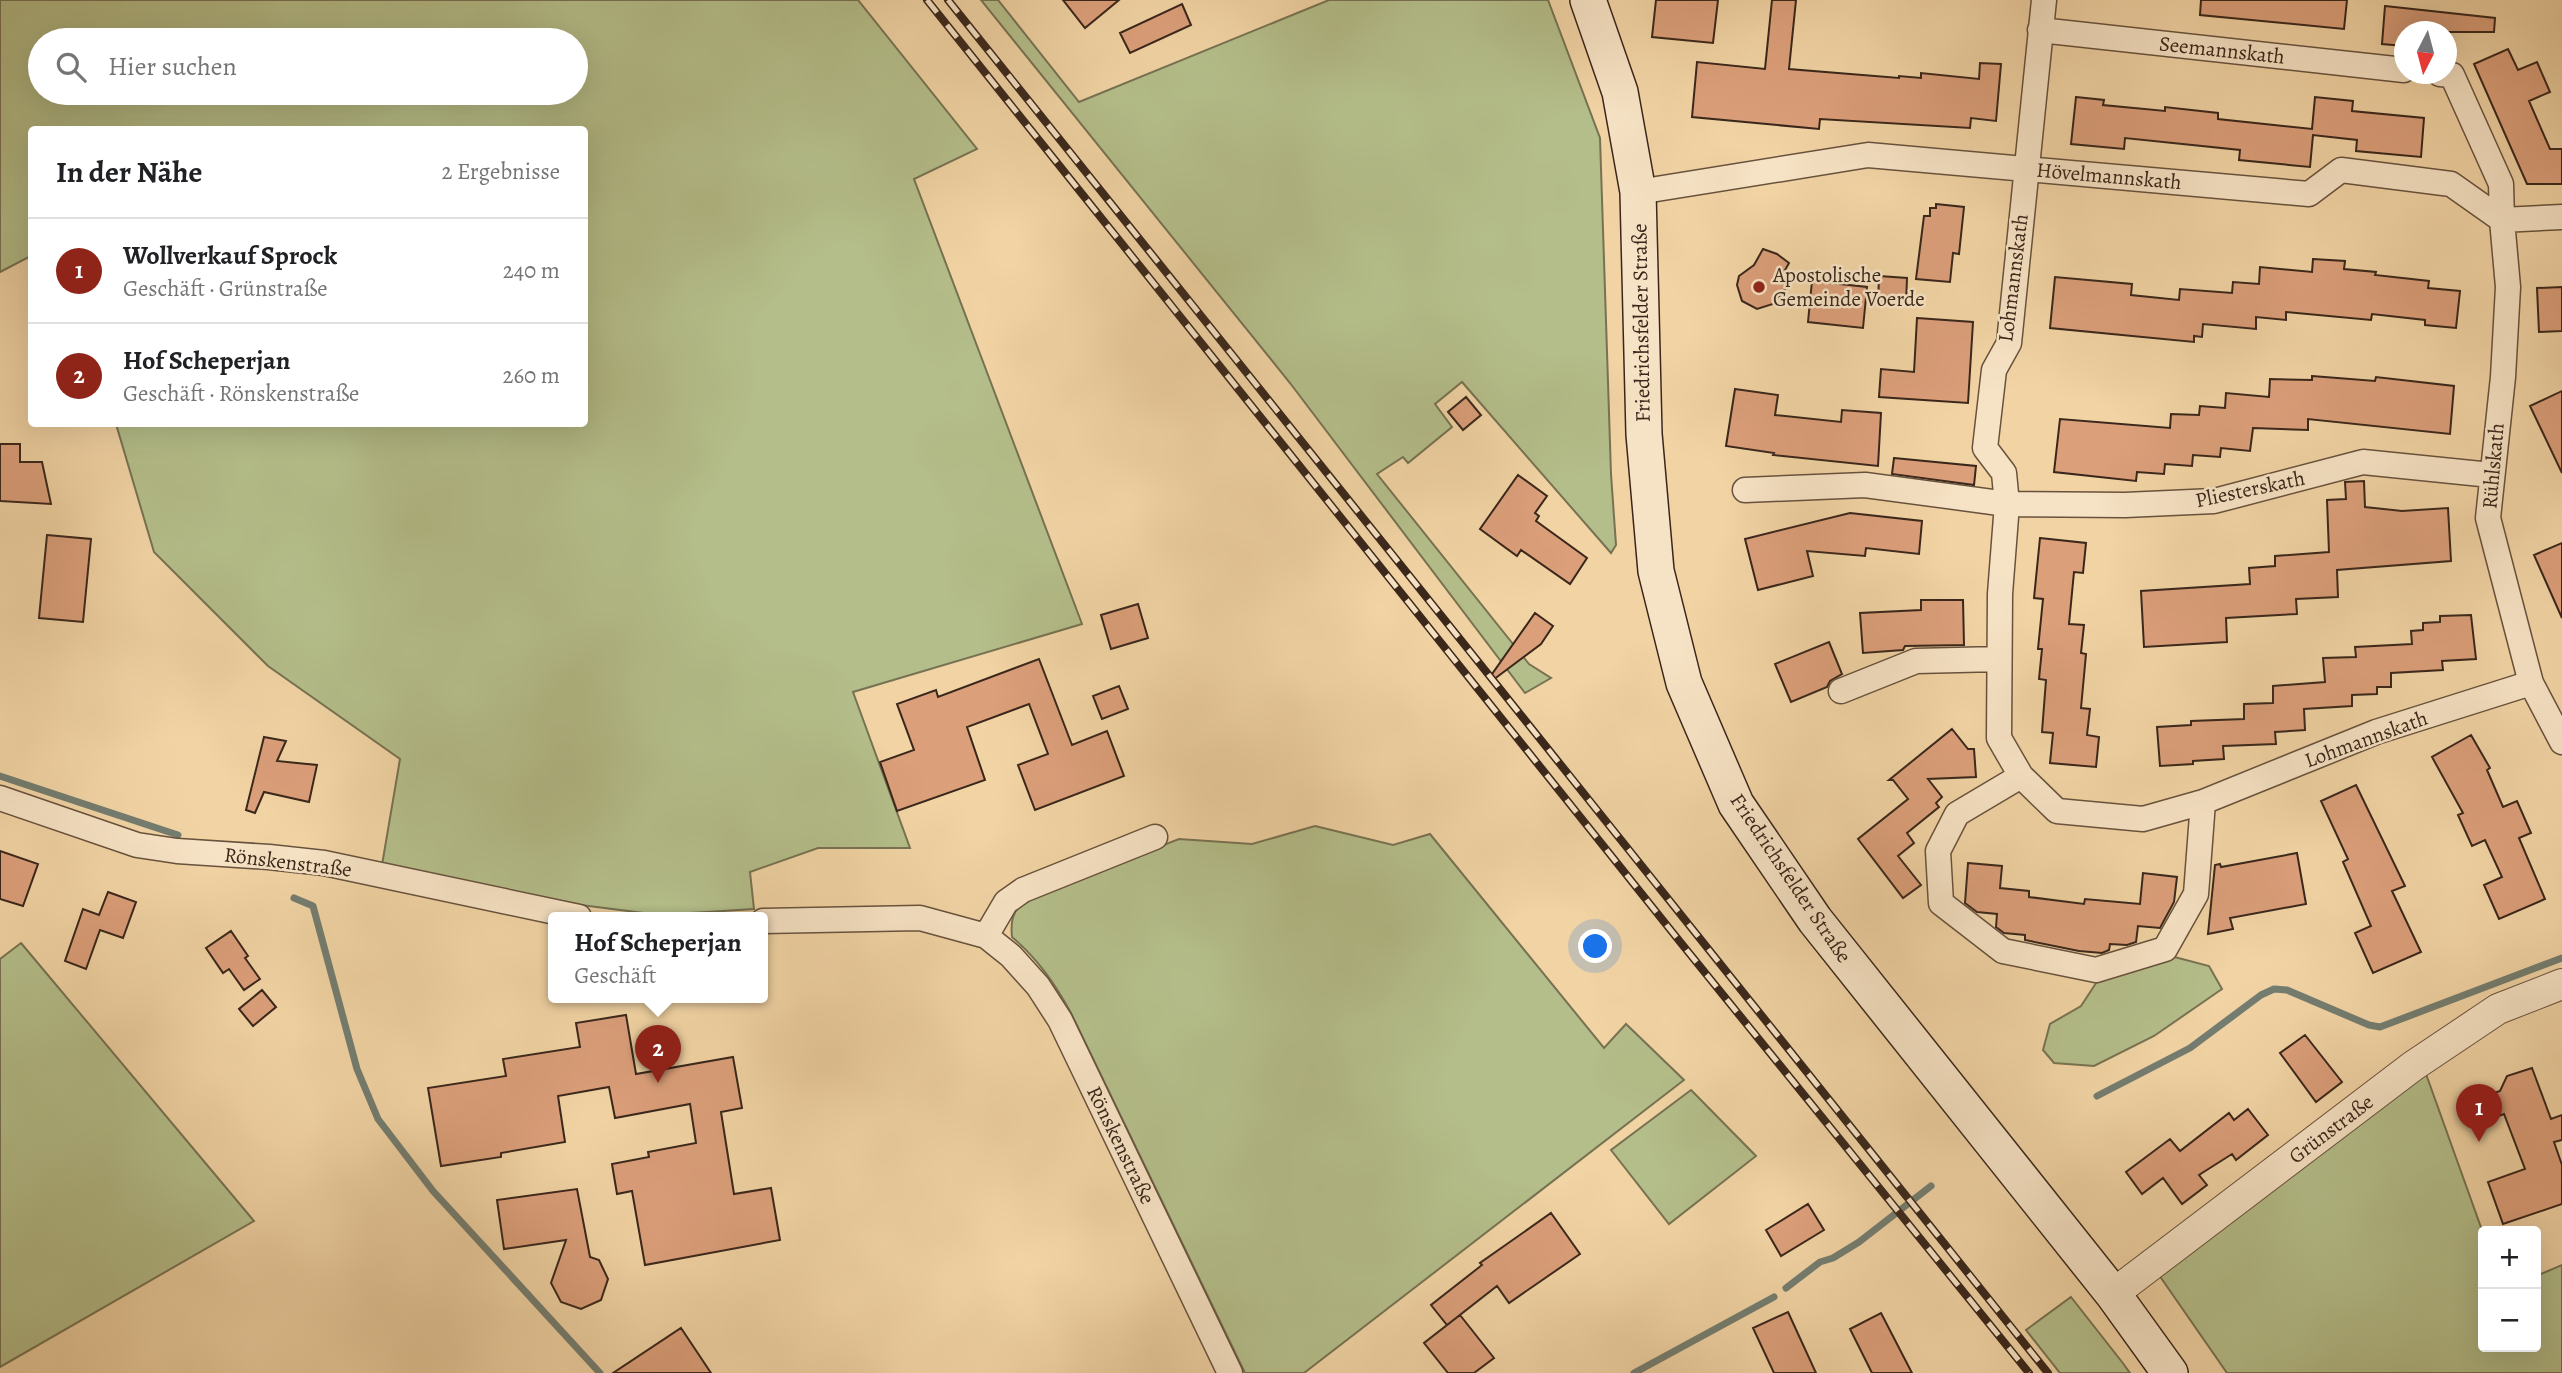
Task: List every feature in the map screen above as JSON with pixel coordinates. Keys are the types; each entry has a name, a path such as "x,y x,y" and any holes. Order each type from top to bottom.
{"main road":[{"name":"Friedrichsfelder Straße","path":"1588,0 1620,92 1638,192 1644,434 1656,571 1684,683 1736,804 1815,920 2113,1294 2170,1373"}],"street":[{"path":"2026,169 2044,0"},
{"name":"Seemannskath","path":"2040,30 2394,69"},
{"path":"2456,84 2501,184 2501,220 2562,217"},
{"name":"Hövelmannskath","path":"1638,192 1868,155 2309,194 2341,170 2452,184 2501,220"},
{"name":"Lohmannskath","path":"2026,169 2009,343 1994,370 1984,449 2004,472 2007,504 2000,594 1999,738 2021,776 2057,811 2143,819 2203,802 2376,732 2531,683"},
{"name":"Rühlskath","path":"2501,220 2508,287 2503,377 2488,519 2531,683 2562,742"},
{"name":"Pliesterskath","path":"2007,504 2125,505 2214,501 2363,463 2491,475"},
{"path":"1745,490 1865,485 2007,504"},
{"path":"1841,691 1916,661 1999,659"},
{"path":"2021,776 1957,814 1938,851 1941,903 2003,951 2096,970 2165,948 2196,894 2203,802"},
{"name":"Rönskenstraße","path":"0,798 137,845 177,851 270,856 324,863 555,912"},
{"path":"986,936 1006,902 1023,890 1155,837"},
{"name":"Rönskenstraße","path":"768,921 920,918 986,936 1011,957 1038,986 1060,1020 1230,1373"},
{"name":"Grünstraße","path":"2113,1294 2413,1066 2498,1009 2562,984"}],"green space":[{"path":"0,0 858,0 977,149 914,179 1082,624 853,692 910,848 818,848 750,872 754,909 636,912 581,905 382,865 400,759 268,666 154,552 117,427 588,427 588,126 28,126 28,258 0,272"},
{"path":"981,0 998,0 1079,102 1329,0 1548,0 1600,138 1611,474 1616,545 1611,553 1462,382 1435,404 1452,427 1408,463 1403,457 1377,474 1529,664 1551,678 1525,693 1290,383"},
{"path":"1315,826 1393,845 1430,834 1604,1048 1626,1024 1684,1080 1304,1373 1245,1373 1071,1013 1045,972 1012,937 1012,924 1014,914 1030,897 1179,839 1252,844"},
{"path":"21,943 254,1221 0,1367 0,959"},
{"path":"2167,955 2209,966 2222,989 2154,1036 2094,1066 2054,1063 2043,1050 2050,1024 2081,1006 2100,977"},
{"path":"2426,1074 2480,1226 2478,1226 2478,1352 2541,1352 2541,1274 2562,1265 2562,1373 2227,1373 2159,1275"},
{"path":"1691,1090 1756,1156 1669,1224 1611,1150"},
{"path":"2071,1297 2130,1373 2060,1373 2026,1330"}],"building":[{"path":"1063,0 1119,0 1085,28"},
{"path":"1656,0 1718,0 1713,43 1652,37"},
{"path":"1772,0 1796,0 1789,69 1899,78 1921,78 1921,73 1979,79 1980,63 2001,64 1996,121 1971,118 1970,128 1820,119 1819,129 1692,117 1697,62 1765,69"},
{"path":"2201,0 2347,0 2344,29 2200,15"},
{"path":"1182,4 1191,25 1130,53 1120,33"},
{"path":"2385,6 2495,18 2494,32 2457,32 2457,21 2394,21 2394,45 2382,44"},
{"path":"2508,49 2518,70 2537,62 2550,92 2529,101 2550,149 2562,149 2562,184 2527,184 2474,64"},
{"path":"2076,97 2104,100 2103,105 2165,111 2165,107 2218,113 2218,119 2312,129 2315,97 2353,101 2352,111 2424,118 2421,157 2356,151 2357,140 2313,135 2310,167 2239,160 2240,150 2125,138 2124,149 2071,144"},
{"path":"1936,204 1964,207 1959,254 1953,253 1950,282 1916,279 1924,216 1930,216 1930,208 1936,208"},
{"name":"Apostolische Gemeinde Voerde","path":"1763,249 1777,254 1789,263 1780,279 1793,280 1773,304 1757,309 1742,301 1737,285 1739,276 1754,265"},
{"path":"2313,259 2345,261 2344,269 2429,281 2428,288 2460,291 2456,328 2425,325 2425,320 2372,314 2371,320 2286,312 2286,320 2256,317 2256,329 2203,324 2202,337 2194,336 2194,342 2050,328 2055,277 2132,284 2131,295 2179,300 2180,289 2232,293 2233,282 2259,284 2260,267 2312,272"},
{"path":"1879,276 1907,278 1906,305 1878,303"},
{"path":"1812,281 1867,287 1863,328 1808,322"},
{"path":"2562,287 2562,331 2539,332 2537,288"},
{"path":"1917,318 1973,322 1968,403 1879,397 1881,369 1914,372"},
{"path":"2312,376 2375,381 2376,377 2454,386 2450,434 2308,419 2308,430 2253,428 2250,451 2221,448 2220,457 2193,455 2192,466 2165,464 2164,474 2137,472 2136,481 2054,472 2060,419 2170,428 2171,414 2199,415 2200,406 2225,408 2226,393 2269,397 2270,379 2312,380"},
{"path":"1735,389 1778,395 1775,415 1841,422 1842,410 1881,413 1878,466 1773,455 1774,453 1726,446"},
{"path":"2562,391 2562,473 2530,406"},
{"path":"1466,397 1481,415 1463,430 1448,412"},
{"path":"0,444 20,444 20,462 42,462 51,504 0,501"},
{"path":"1894,458 1976,466 1974,485 1892,474"},
{"path":"1518,475 1547,496 1535,513 1539,516 1536,521 1587,558 1570,584 1521,550 1517,556 1480,529"},
{"path":"2364,481 2365,507 2402,511 2448,508 2451,561 2337,570 2338,597 2296,599 2297,614 2226,618 2227,642 2144,647 2141,591 2250,584 2249,568 2275,566 2275,556 2329,552 2327,500 2346,499 2345,482"},
{"path":"1850,513 1922,521 1919,554 1866,548 1865,556 1807,551 1813,576 1758,590 1745,539"},
{"path":"47,535 91,539 83,622 39,618"},
{"path":"2040,538 2086,543 2083,573 2074,572 2069,624 2084,625 2081,653 2086,654 2081,708 2090,709 2087,735 2099,737 2096,767 2050,763 2053,733 2042,732 2046,680 2039,679 2042,649 2038,649 2043,599 2034,598"},
{"path":"2562,543 2562,618 2534,555"},
{"path":"1921,600 1963,600 1964,645 1905,646 1903,650 1863,653 1860,613 1921,610"},
{"path":"1138,604 1148,638 1111,649 1101,615"},
{"path":"1535,613 1553,626 1541,644 1493,680 1490,677"},
{"path":"2471,615 2476,659 2442,661 2443,670 2391,673 2391,687 2377,687 2377,694 2352,695 2352,706 2304,709 2305,730 2275,732 2276,744 2223,746 2224,759 2160,766 2157,727 2191,725 2191,721 2244,719 2244,704 2273,703 2273,686 2325,682 2323,658 2356,657 2355,647 2412,644 2411,631 2423,630 2423,623 2440,622 2440,616"},
{"path":"1829,642 1842,674 1830,681 1827,687 1791,702 1775,664"},
{"path":"1039,659 1072,745 1107,731 1124,776 1035,810 1018,765 1048,754 1029,704 967,727 985,780 897,811 880,762 914,750 897,704 936,690 938,697"},
{"path":"1119,686 1128,709 1102,719 1093,696"},
{"path":"1952,729 1968,749 1974,749 1976,777 1928,779 1942,797 1936,803 1939,807 1907,833 1914,843 1898,856 1921,885 1903,898 1858,839 1908,799 1893,780 1889,780"},
{"path":"2471,735 2490,768 2487,770 2503,807 2517,801 2531,833 2519,838 2545,899 2499,919 2484,885 2502,877 2485,840 2472,846 2458,815 2463,813 2432,757"},
{"path":"264,737 286,741 277,761 317,765 309,802 264,792 255,813 246,810"},
{"path":"2356,785 2405,886 2392,891 2421,952 2373,973 2355,933 2371,926 2343,862 2348,859 2321,801"},
{"path":"0,851 38,864 23,906 0,899"},
{"path":"2297,853 2306,904 2230,918 2233,929 2208,934 2215,865 2220,864 2221,867"},
{"path":"1968,863 2002,866 2000,888 2029,891 2029,897 2084,904 2085,899 2140,904 2143,873 2177,877 2174,902 2160,928 2138,926 2136,942 2127,945 2110,944 2109,950 2102,953 2079,951 2025,940 2025,935 2004,933 1996,927 1997,914 1977,912 1965,903"},
{"path":"108,892 136,902 123,938 100,930 86,969 65,961 83,909 99,915"},
{"path":"231,931 260,979 244,990 229,969 223,973 206,948"},
{"path":"262,990 276,1007 253,1026 239,1009"},
{"path":"626,1015 636,1074 733,1057 742,1108 721,1112 734,1194 771,1188 780,1240 645,1265 632,1191 617,1194 612,1164 649,1157 648,1152 696,1143 690,1104 615,1118 609,1087 558,1096 565,1142 501,1153 501,1157 441,1166 428,1088 506,1076 503,1059 580,1047 576,1023"},
{"path":"2305,1035 2342,1082 2316,1102 2280,1053"},
{"path":"2532,1068 2551,1119 2562,1115 2562,1140 2554,1142 2562,1165 2562,1204 2503,1224 2488,1182 2525,1169 2504,1114 2469,1126 2461,1105 2500,1091 2507,1076"},
{"path":"2248,1109 2268,1135 2236,1160 2232,1154 2199,1175 2207,1185 2182,1204 2163,1178 2142,1194 2126,1172 2170,1139 2180,1151 2229,1113 2234,1120"},
{"path":"577,1189 590,1257 599,1260 608,1279 601,1300 581,1309 561,1302 551,1283 566,1240 504,1249 497,1200"},
{"path":"1808,1204 1824,1230 1781,1256 1766,1230"},
{"path":"1551,1213 1580,1254 1509,1303 1497,1286 1447,1325 1431,1305 1482,1265 1480,1263"},
{"path":"1788,1312 1816,1373 1774,1373 1753,1328"},
{"path":"1881,1313 1912,1373 1872,1373 1850,1329"},
{"path":"1460,1315 1494,1358 1474,1373 1448,1373 1424,1343"},
{"path":"681,1328 711,1373 613,1373"}],"waterway":[{"path":"0,776 178,835"},
{"path":"294,898 313,906 357,1069 378,1119 433,1191 600,1373"},
{"path":"2097,1096 2190,1048 2261,995 2274,989 2287,990 2369,1025 2380,1027 2562,958"},
{"path":"1786,1288 1820,1262 1833,1258 1859,1242 1931,1186"},
{"path":"1634,1373 1774,1297"}],"railway":[{"path":"927,0 1681,943 2029,1373"},
{"path":"948,0 2048,1373"}],"place":[{"name":"Apostolische Gemeinde Voerde","path":"1759,287"},
{"name":"Hof Scheperjan","path":"658,1083"},
{"name":"Wollverkauf Sprock","path":"2479,1142"}]}
